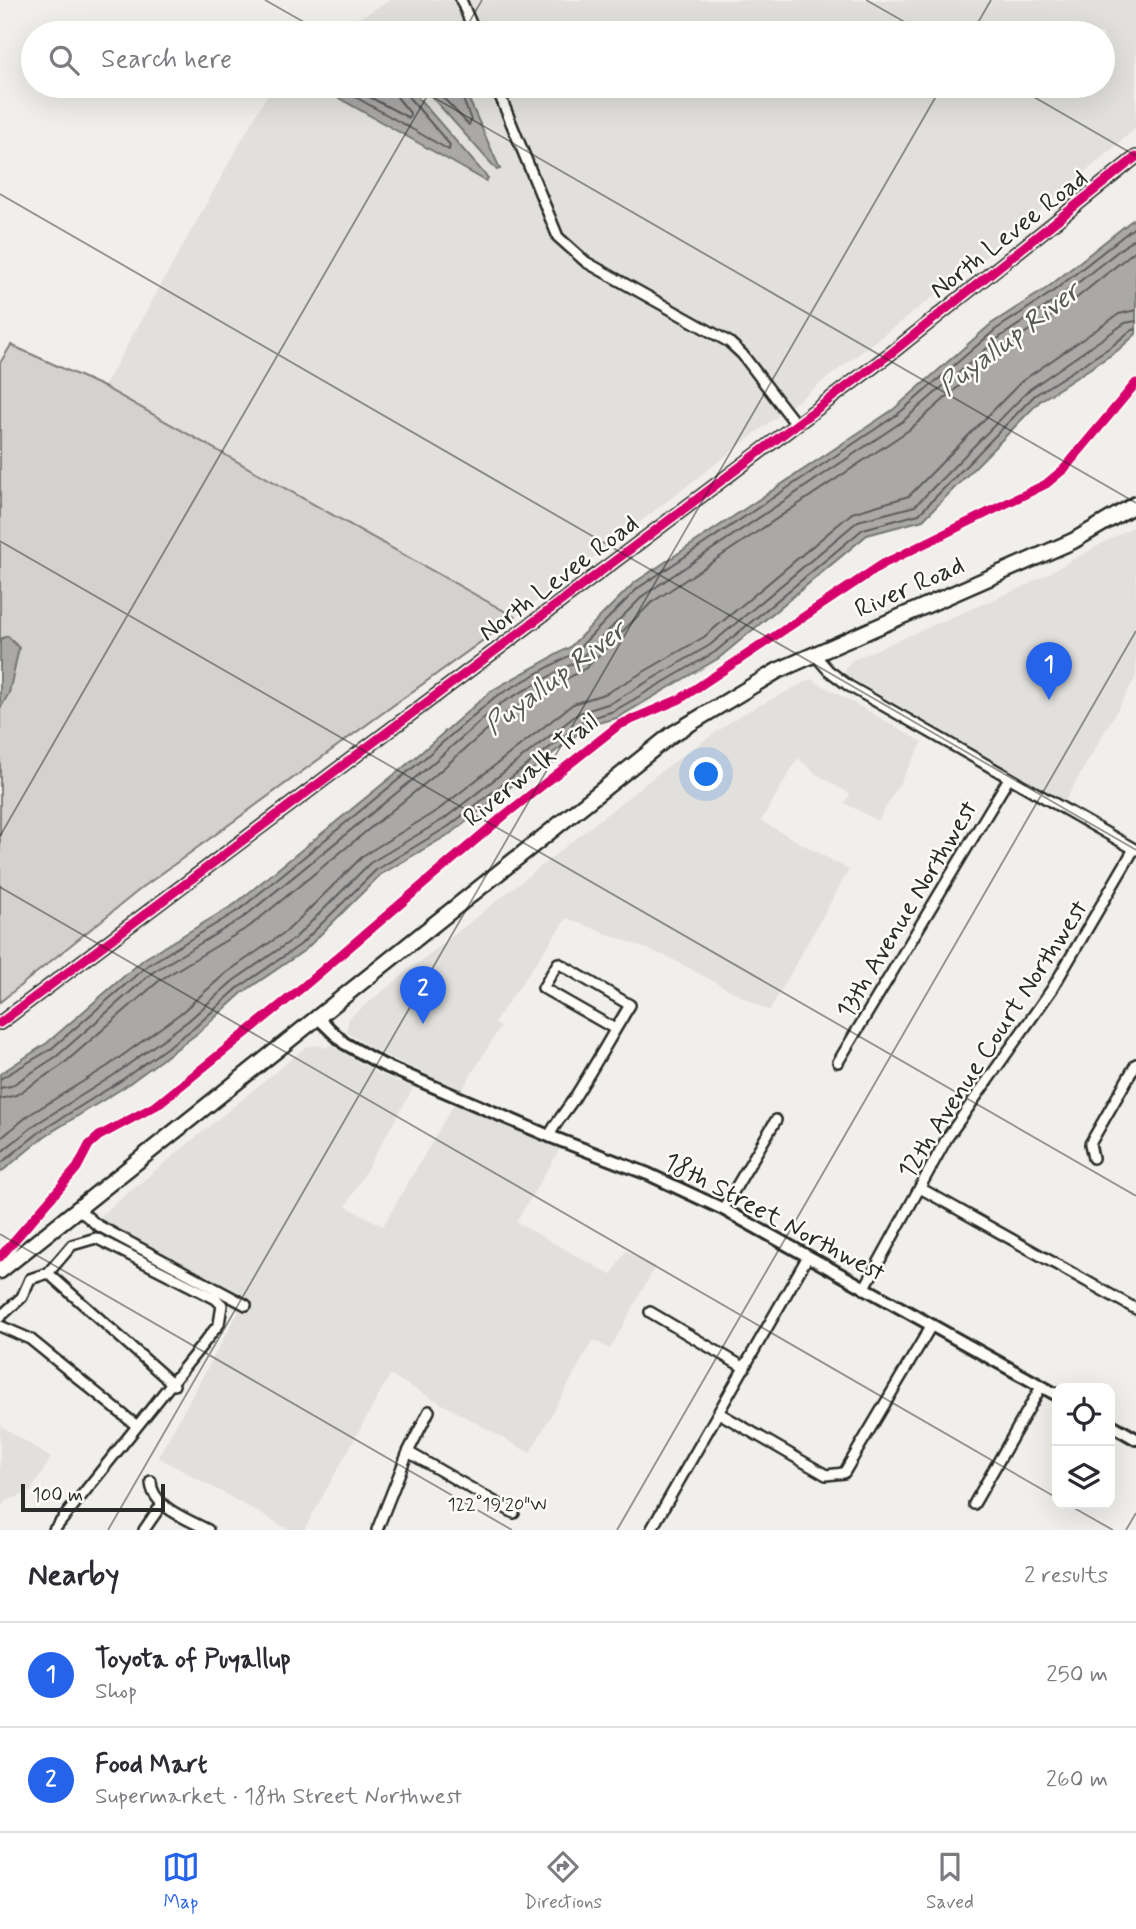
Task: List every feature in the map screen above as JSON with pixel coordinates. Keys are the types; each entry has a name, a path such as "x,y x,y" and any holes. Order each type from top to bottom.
{"main road":[{"name":"River Road","path":"0,1271 671,735 746,688 814,654 1073,541 1136,504"}],"street":[{"path":"461,0 470,21"},
{"path":"501,98 558,237 586,262 729,342 742,354 795,423"},
{"name":"North Levee Road","path":"0,1023 890,354 1136,157"},
{"path":"814,654 836,678 1135,849"},
{"name":"13th Avenue Northwest","path":"838,1062 1009,778"},
{"name":"12th Avenue Court Northwest","path":"864,1289 947,1138 1075,954 1135,849"},
{"path":"549,1136 615,1029 629,1005 558,963 543,988 615,1029"},
{"name":"18th Street Northwest","path":"317,1017 344,1043 383,1065 549,1136 625,1164 723,1209 1052,1392"},
{"path":"1094,1158 1090,1144 1136,1064"},
{"path":"723,1209 776,1120"},
{"path":"920,1188 1136,1309"},
{"path":"77,1208 97,1225 246,1305"},
{"path":"0,1317 22,1297 30,1279 48,1273 72,1245 96,1238 216,1298 222,1309 219,1324 174,1385 137,1426 54,1530"},
{"path":"651,1530 807,1258"},
{"path":"48,1273 174,1385"},
{"path":"650,1312 745,1368"},
{"path":"0,1326 30,1339 137,1426"},
{"path":"719,1413 819,1472 836,1475 851,1466 931,1326"},
{"path":"974,1504 1041,1387"},
{"path":"377,1530 408,1451 429,1411"},
{"path":"1115,1427 1136,1439"},
{"path":"408,1451 514,1513"},
{"path":"151,1481 152,1492 162,1504 208,1530"},
{"path":"144,1530 162,1504"}],"shaded area":[{"path":"390,0 1136,0 1136,128 1006,241 516,617 104,387 265,98 1115,98 1115,21 354,21"},
{"path":"11,345 104,387 515,617 143,887 0,1002 0,363"},
{"path":"1136,525 1136,677 1065,801 846,675 846,668 852,660 1025,586"},
{"path":"811,679 923,742 878,821 845,803 850,794 815,773 798,758 761,821 849,870 769,1011 670,958 567,918 494,1023 500,1027 462,1090 376,1051 346,1032 349,1018 660,772 739,716"},
{"path":"330,1044 377,1073 413,1088 346,1206 383,1226 454,1104 561,1147 516,1222 611,1275 626,1251 655,1267 610,1349 593,1340 530,1453 390,1375 304,1530 290,1530 158,1457 239,1311 178,1277 186,1270 103,1221 100,1216 306,1047 318,1045 327,1048"},
{"path":"0,1425 51,1458 31,1491 5,1502 0,1509"}],"water":[{"path":"339,98 418,98 488,178 486,181"},
{"path":"433,98 468,98 500,169 497,170"},
{"name":"Puyallup River","path":"1136,217 1136,334 1117,351 1040,401 923,520 867,535 719,658 617,718 589,725 453,832 380,875 305,950 242,993 198,1033 123,1088 45,1136 0,1173 0,1074 47,1043 144,959 235,904 416,757 491,691 570,647 634,583 894,409 991,324 1047,288"},
{"path":"8,636 19,648 9,693 0,709 0,639"}],"cycle path":[{"path":"0,1023 890,354 1136,157"},
{"name":"Riverwalk Trail","path":"0,1257 77,1168 89,1145 99,1136 157,1105 304,986 506,814 619,725 680,699 883,564 1046,484 1064,469 1136,383"}],"place":[{"name":"Toyota of Puyallup","path":"1049,700"},
{"name":"Food Mart","path":"423,1024"}]}
